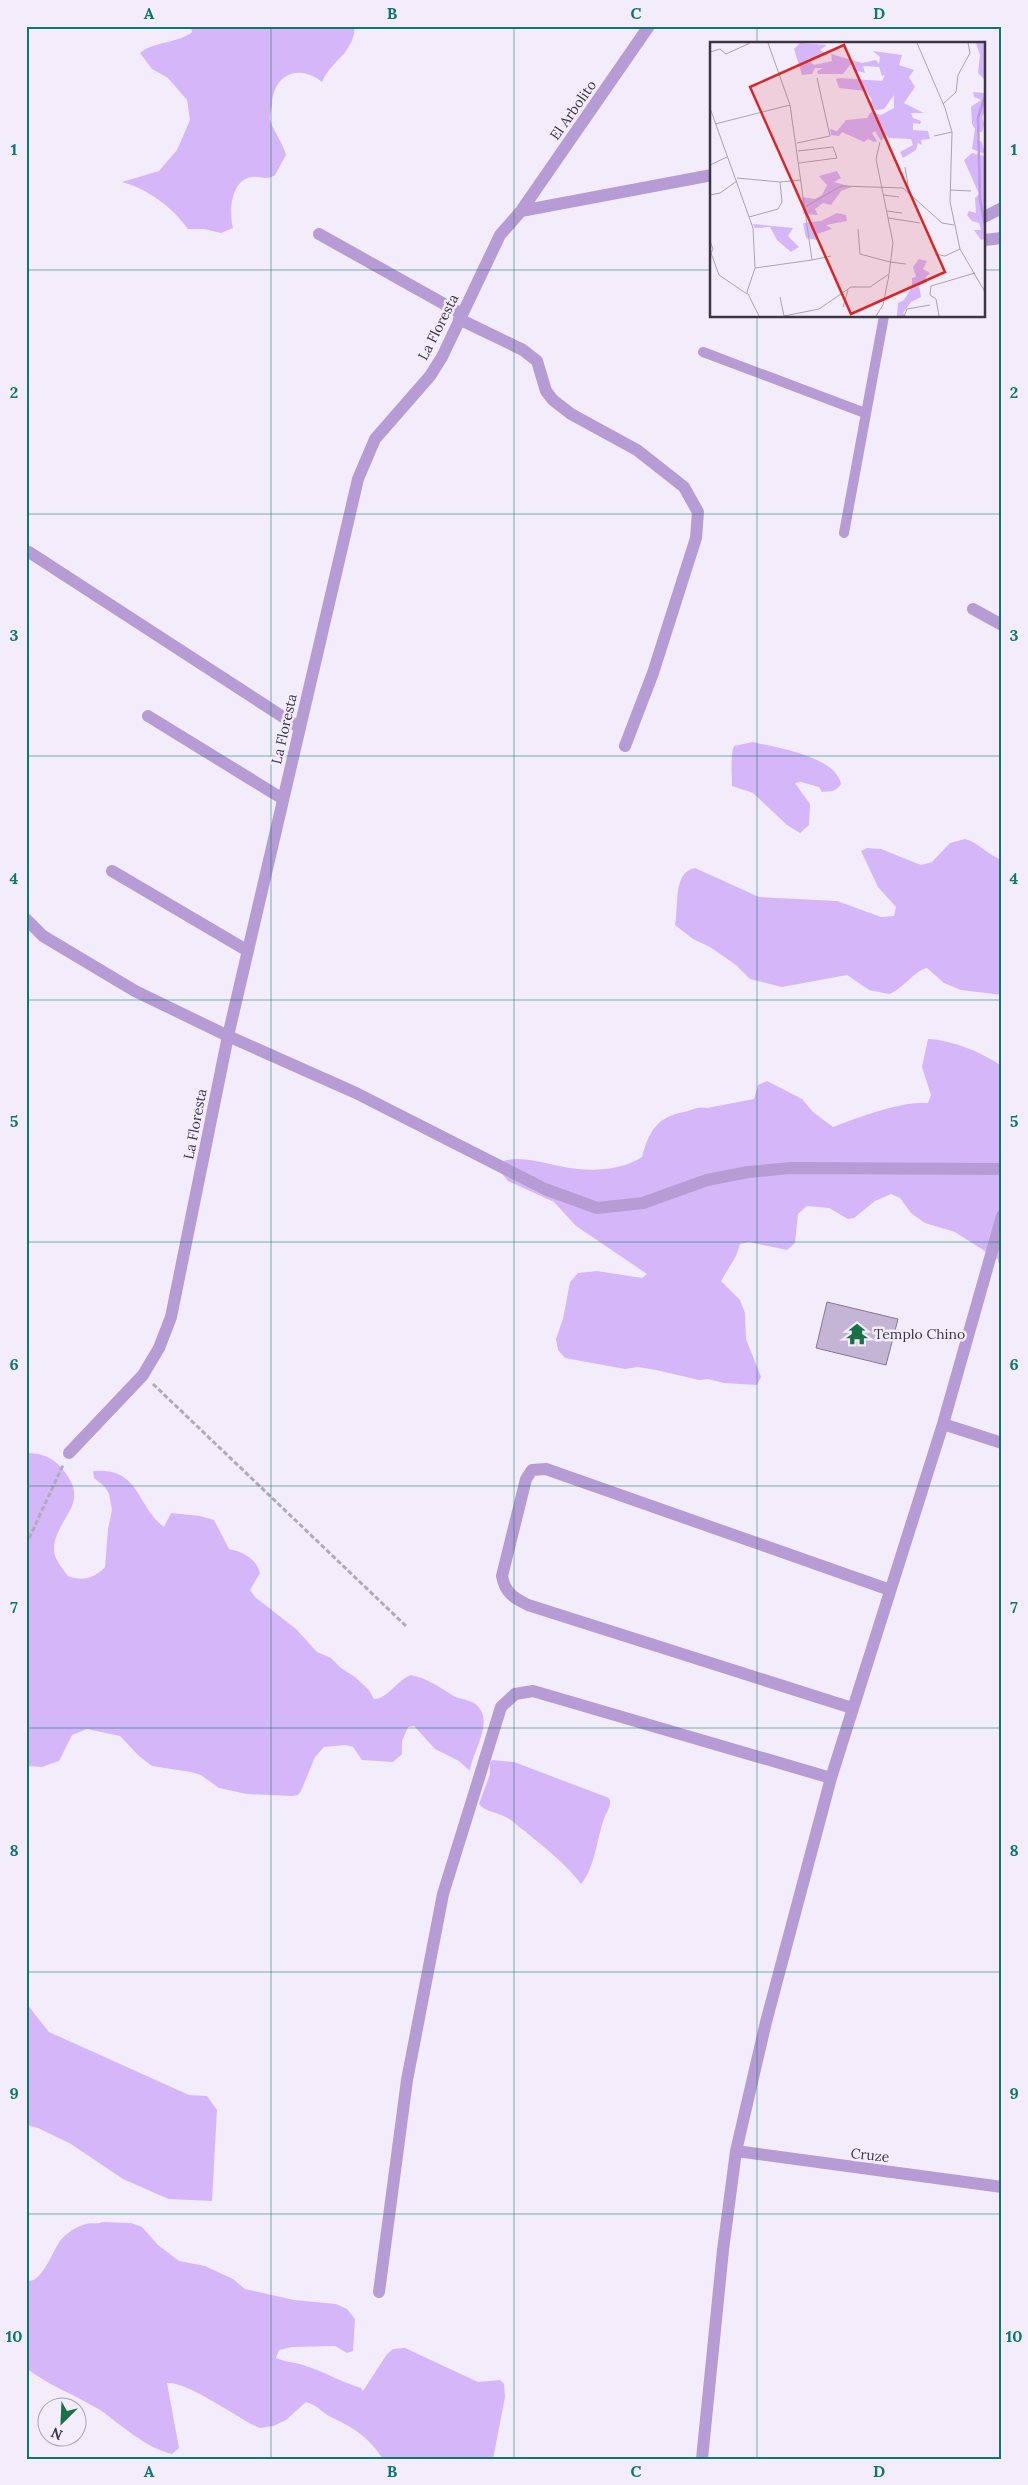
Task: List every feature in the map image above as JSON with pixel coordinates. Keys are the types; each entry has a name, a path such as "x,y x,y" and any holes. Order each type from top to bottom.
{"street":[{"name":"El Arbolito","path":"522,211 649,26"},
{"path":"522,211 710,174"},
{"path":"986,215 1002,208"},
{"name":"La Floresta","path":"69,1453 143,1375 172,1317 228,1036 358,479 364,461 375,439 434,370 500,235 522,211"},
{"path":"319,234 460,317 523,350 537,361 546,391 553,400 571,414 638,450 684,487 698,512 696,538 653,673 625,746"},
{"path":"986,240 1002,238"},
{"path":"29,552 300,728"},
{"path":"973,609 1002,625"},
{"path":"148,716 284,799"},
{"path":"112,870 248,952"},
{"path":"26,919 43,936 135,991 228,1036 356,1093 544,1189 597,1208 643,1203 707,1180 748,1172 790,1168 1002,1169"},
{"path":"702,2459 723,2250 736,2151 766,2022 831,1778 942,1424 1002,1216"},
{"path":"942,1424 1002,1443"},
{"path":"852,1708 528,1605 512,1596 504,1586 502,1576 526,1479 532,1470 546,1469 890,1590"},
{"path":"379,2292 407,2080 443,1894 501,1707 515,1694 533,1691 831,1778"},
{"name":"Cruze","path":"736,2151 1002,2187"}],"lane":[{"path":"844,532 884,318"},
{"path":"702,352 865,413"}],"path":[{"path":"143,1375 407,1627"},
{"path":"26,1546 69,1453"}],"shaded area":[{"path":"191,26 355,26 350,44 326,74 322,82 313,76 296,73 288,75 277,86 273,95 270,118 286,155 272,177 252,177 245,179 239,184 235,190 231,206 233,228 221,233 204,229 188,229 175,213 159,200 141,189 122,182 159,171 177,150 190,120 187,100 168,78 152,69 140,53 152,46 187,36 192,32"},
{"path":"753,742 804,755 828,766 837,774 841,784 831,791 822,792 819,787 801,782 795,783 810,804 809,825 800,833 787,825 753,793 732,786 734,746"},
{"path":"965,839 1002,860 1002,995 961,990 944,983 927,968 922,969 889,994 869,990 847,975 782,987 750,979 736,965 710,947 693,939 675,925 680,883 688,871 695,868 759,897 837,901 881,917 894,916 896,907 878,887 861,851 867,848 881,849 921,865 932,862 950,843"},
{"path":"928,1039 966,1048 1002,1066 1002,1257 998,1263 998,1259 991,1258 988,1253 955,1232 925,1223 911,1213 900,1198 891,1194 875,1201 854,1218 848,1219 829,1208 807,1206 798,1214 795,1243 787,1250 749,1242 740,1244 736,1256 721,1281 740,1300 745,1313 746,1339 761,1377 757,1385 724,1383 708,1379 699,1380 638,1367 625,1369 565,1358 558,1350 556,1339 563,1319 570,1282 578,1273 597,1271 642,1278 647,1274 576,1226 554,1202 508,1181 495,1165 514,1159 525,1159 586,1170 619,1167 642,1157 651,1133 667,1117 698,1108 754,1099 758,1085 767,1081 802,1099 813,1112 833,1127 893,1107 906,1104 928,1103 931,1095 922,1067"},
{"path":"26,1453 42,1455 51,1459 63,1470 71,1482 74,1492 73,1501 56,1537 54,1548 61,1567 68,1576 78,1579 88,1578 97,1574 105,1567 108,1529 112,1510 109,1494 105,1487 94,1478 93,1471 108,1471 120,1475 128,1481 147,1508 164,1527 171,1513 200,1516 214,1520 229,1549 248,1556 258,1568 260,1573 250,1590 255,1597 296,1629 317,1652 331,1658 341,1668 355,1677 369,1690 374,1699 384,1696 402,1680 411,1675 438,1686 454,1696 474,1703 481,1710 483,1726 470,1771 459,1761 435,1749 414,1726 408,1727 402,1741 402,1754 393,1762 362,1760 353,1747 346,1745 324,1747 315,1757 301,1791 298,1795 292,1796 247,1794 219,1788 201,1775 152,1766 139,1756 120,1736 87,1729 72,1735 59,1761 42,1767 26,1766"},
{"path":"492,1760 514,1762 609,1798 610,1805 602,1824 593,1861 586,1878 581,1884 558,1859 512,1821 481,1807 479,1804 490,1774 490,1763"},
{"path":"26,2003 49,2032 189,2095 207,2096 217,2110 212,2201 169,2199 123,2179 71,2144 38,2128 26,2125"},
{"path":"88,2223 131,2223 142,2227 158,2245 179,2261 205,2266 233,2279 245,2289 294,2300 336,2304 347,2309 355,2319 353,2351 347,2353 335,2346 292,2347 279,2350 276,2358 310,2367 361,2388 363,2391 387,2354 393,2349 405,2348 478,2382 500,2380 504,2384 505,2397 493,2459 383,2459 361,2434 310,2403 306,2402 286,2420 273,2426 260,2428 200,2394 176,2384 167,2383 179,2448 172,2454 143,2441 88,2403 88,2398 78,2398 26,2368 26,2281 32,2281 42,2273 60,2241 68,2233"}],"building":[{"name":"Templo Chino","path":"827,1302 898,1319 886,1365 816,1348"}],"place":[{"name":"Templo Chino","path":"857,1334"}]}
